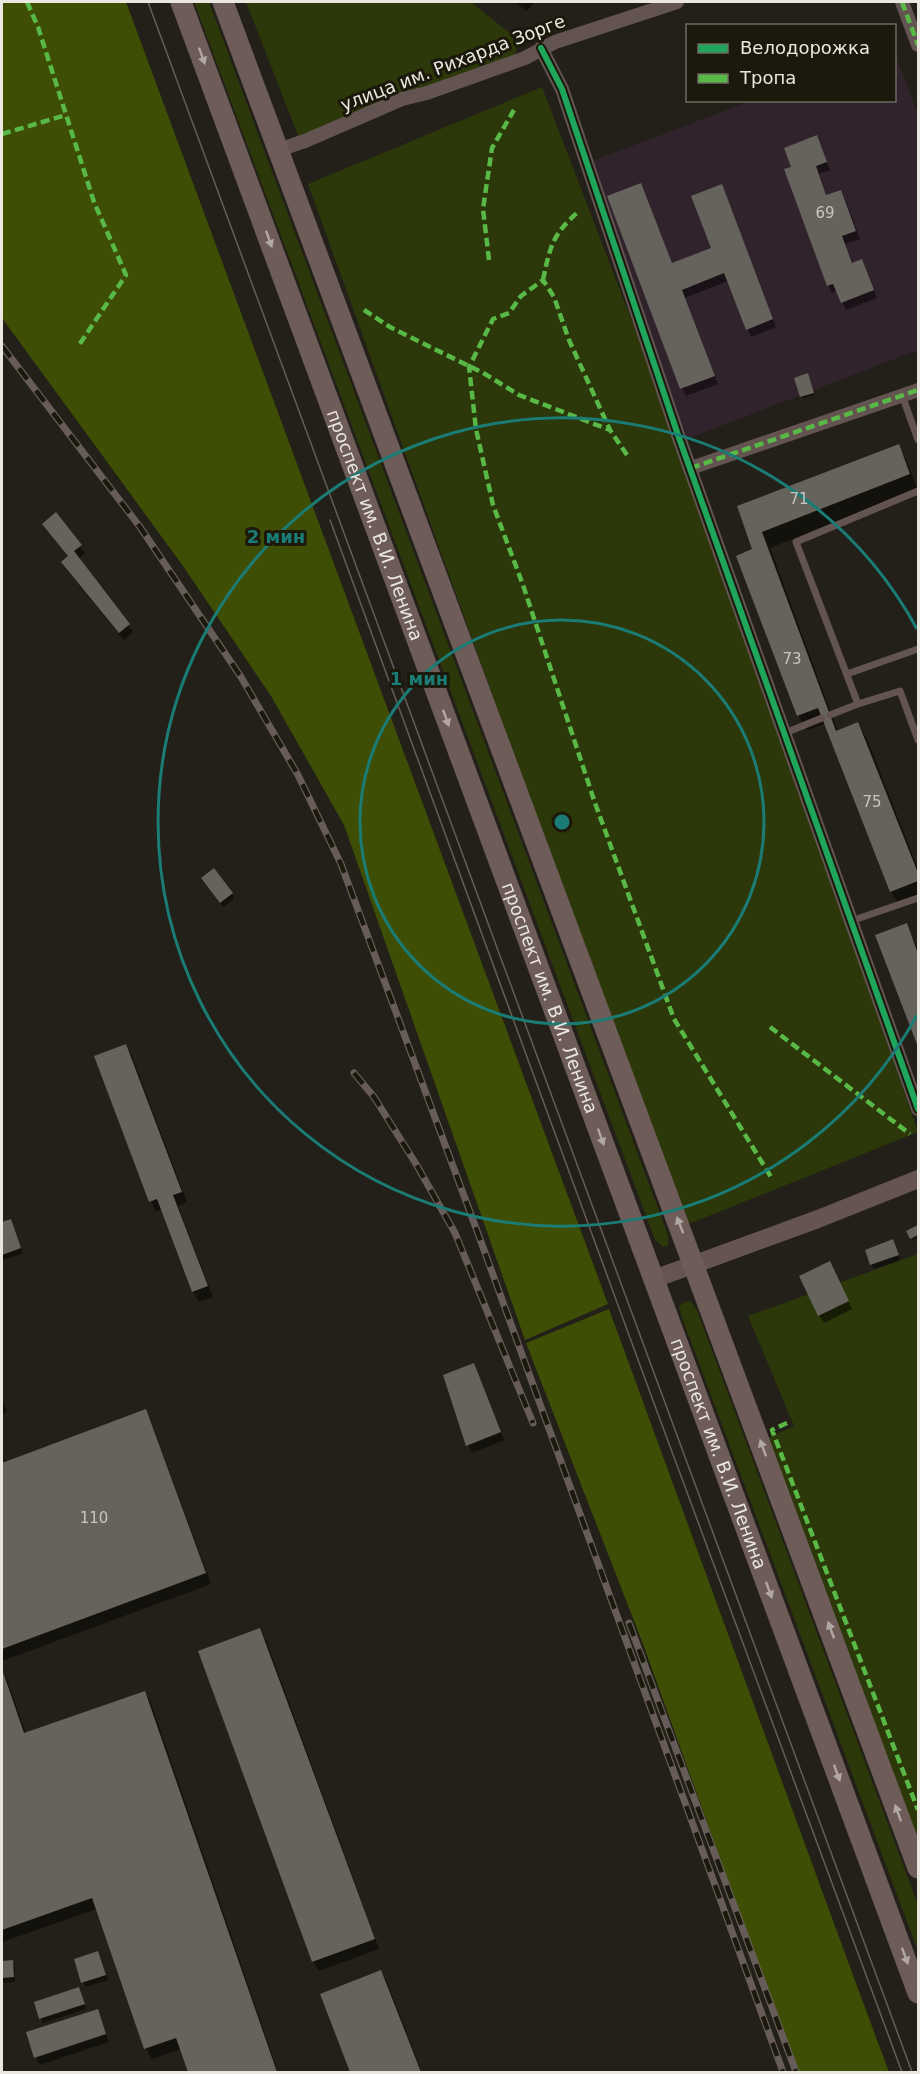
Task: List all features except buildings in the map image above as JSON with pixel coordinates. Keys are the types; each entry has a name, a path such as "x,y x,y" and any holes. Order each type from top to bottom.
{"main road":[{"name":"проспект им. В.И. Ленина","path":"181,2 918,1993"},
{"path":"223,2 695,1264 918,1868"},
{"path":"654,1279 918,1179"}],"street":[{"name":"улица им. Рихарда Зорге","path":"278,150 305,141 402,99 427,93 525,58 541,48 677,2"},
{"path":"902,2 918,45"},
{"path":"541,48 562,89 691,468 918,1109"},
{"path":"691,468 918,390"}],"lane":[{"path":"902,396 918,440"},
{"path":"858,704 796,542 918,491"},
{"path":"847,674 918,649"},
{"path":"830,715 900,691 918,740"},
{"path":"785,733 822,718"},
{"path":"851,921 918,898"}],"shaded area":[{"path":"896,56 918,115 918,350 687,439 582,165 747,102 896,102"}],"green space":[{"path":"2,2 126,2 608,1304 525,1340 344,825 271,696 183,566 2,318"},
{"path":"194,2 209,2 668,1235 668,1245 663,1247 655,1240"},
{"path":"246,2 471,2 511,34 517,49 509,65 490,78 299,138"},
{"path":"542,87 688,467 918,1132 684,1226 308,184"},
{"path":"918,1254 918,1849 764,1440 794,1426 748,1316"},
{"path":"690,1301 697,1310 918,1905 918,1951 683,1320 679,1307 684,1302"},
{"path":"609,1309 889,2072 799,2072 643,1644 526,1343"}],"tram line":[{"path":"148,2 912,2072"},
{"path":"330,520 902,2072"}],"railway":[{"path":"2,346 140,527 241,677 298,775 341,864 783,2072"},
{"path":"354,1073 374,1097 416,1164 455,1233 533,1423"},
{"path":"629,1623 796,2072"}],"marked path":[{"path":"27,2 38,27 94,202 126,275 79,345"},
{"path":"902,2 918,45"},
{"path":"489,260 483,209 492,148 514,110"},
{"path":"2,134 66,115"},
{"path":"543,280 553,242 578,212"},
{"path":"627,455 610,430 569,340 554,297 543,280 521,296 509,313 493,319 469,367 476,429 493,505 523,585 595,803 674,1019 771,1177"},
{"path":"364,310 390,327 485,374 519,395 610,430"},
{"path":"691,468 918,390"},
{"path":"770,1027 910,1134"},
{"path":"787,1423 772,1430 918,1810"}],"cycle path":[{"path":"541,48 562,89 678,435 918,1109"}]}
